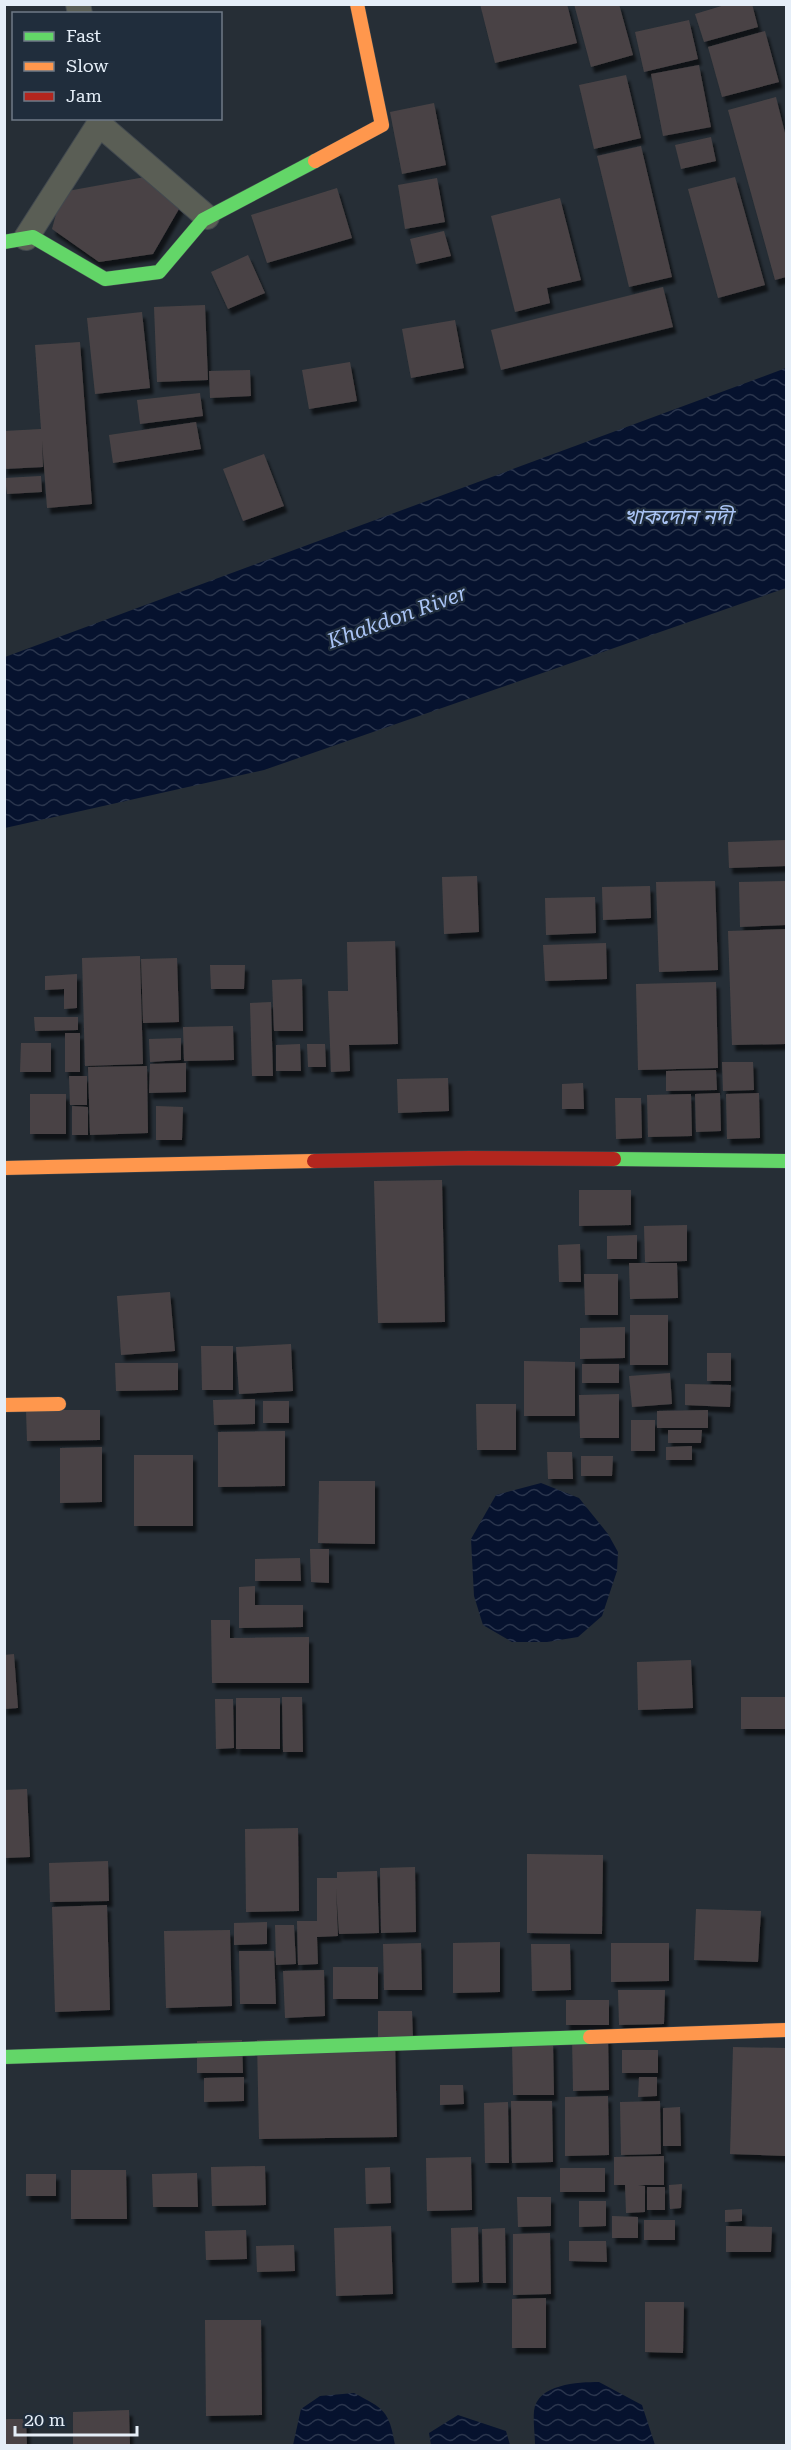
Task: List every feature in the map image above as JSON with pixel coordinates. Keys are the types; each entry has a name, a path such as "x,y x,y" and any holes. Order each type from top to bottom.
{"street":[{"path":"15,240 33,237 105,279 159,272 207,217 382,125 357,4"},
{"path":"4,1168 469,1158 786,1161"},
{"path":"4,1405 59,1404"},
{"path":"4,2057 786,2030"}],"lane":[{"path":"15,240 99,121 207,217"}],"water":[{"name":"খাকদোন নদী","path":"786,368 786,588 264,770 5,828 5,657"},
{"path":"541,1483 579,1498 608,1534 618,1552 617,1571 602,1616 578,1637 547,1642 512,1642 483,1625 474,1596 471,1539 496,1495"},
{"path":"599,2382 642,2405 655,2445 535,2445 534,2411 542,2395 560,2386"},
{"path":"354,2393 384,2412 390,2424 395,2445 293,2445 301,2409 320,2396"},
{"path":"458,2415 506,2431 510,2445 431,2445 429,2433"}],"building":[{"path":"480,4 567,4 577,43 495,63"},
{"path":"574,4 619,4 633,55 591,67"},
{"path":"728,4 752,4 758,27 704,42 695,14"},
{"path":"689,20 698,59 644,72 635,32"},
{"path":"765,31 779,82 722,97 708,47"},
{"path":"699,65 711,127 663,136 651,74"},
{"path":"626,75 641,138 594,149 579,85"},
{"path":"776,97 786,137 786,277 775,280 728,110"},
{"path":"434,103 446,165 402,174 390,112"},
{"path":"711,137 716,161 681,169 675,145"},
{"path":"641,146 672,277 629,287 597,156"},
{"path":"145,177 183,202 153,254 99,262 52,229 62,192"},
{"path":"735,177 765,285 718,298 688,189"},
{"path":"437,178 445,222 405,229 398,185"},
{"path":"337,188 352,238 267,263 251,215"},
{"path":"560,198 581,280 547,288 550,303 515,312 491,216"},
{"path":"444,231 451,256 416,264 410,239"},
{"path":"248,255 265,293 228,309 211,272"},
{"path":"663,287 673,327 501,370 491,330"},
{"path":"205,305 208,380 157,382 154,307"},
{"path":"142,312 150,388 95,394 87,318"},
{"path":"455,320 464,368 411,378 402,329"},
{"path":"80,342 92,504 47,508 42,440 43,467 4,469 4,431 41,429 35,345"},
{"path":"350,362 357,401 309,409 302,370"},
{"path":"250,370 251,396 210,398 209,371"},
{"path":"200,393 203,416 140,424 137,400"},
{"path":"196,422 201,449 113,463 109,435"},
{"path":"264,454 284,506 243,521 223,469"},
{"path":"41,476 42,492 7,494 5,478"},
{"path":"786,840 786,866 729,868 728,842"},
{"path":"477,876 479,932 444,934 442,877"},
{"path":"715,881 718,970 659,972 656,882"},
{"path":"786,881 786,925 740,927 739,882"},
{"path":"650,886 651,918 603,920 602,887"},
{"path":"595,897 596,933 546,935 545,898"},
{"path":"786,929 786,1044 732,1045 728,931"},
{"path":"395,941 398,1044 349,1045 350,1071 331,1072 328,991 348,991 347,942"},
{"path":"606,943 607,979 545,981 543,945"},
{"path":"140,956 143,1064 85,1066 82,958"},
{"path":"177,958 179,1022 143,1023 141,959"},
{"path":"210,965 245,965 244,989 211,989"},
{"path":"77,974 77,1008 64,1009 64,989 45,990 45,976"},
{"path":"302,979 303,1031 274,1031 272,980"},
{"path":"716,982 718,1068 638,1070 636,984"},
{"path":"271,1002 273,1076 252,1076 250,1003"},
{"path":"34,1017 78,1017 78,1030 35,1031"},
{"path":"233,1026 234,1060 184,1061 183,1027"},
{"path":"65,1033 80,1033 80,1072 65,1072"},
{"path":"181,1038 181,1060 150,1062 149,1039"},
{"path":"21,1043 51,1043 51,1072 20,1072"},
{"path":"300,1044 301,1071 276,1071 276,1045"},
{"path":"307,1044 325,1044 326,1067 308,1067"},
{"path":"722,1062 753,1062 754,1090 723,1091"},
{"path":"186,1063 186,1092 149,1093 150,1064"},
{"path":"147,1066 148,1133 90,1135 88,1067"},
{"path":"716,1070 717,1090 666,1091 666,1071"},
{"path":"69,1076 87,1076 87,1105 70,1105"},
{"path":"448,1078 449,1111 398,1113 397,1079"},
{"path":"583,1083 584,1109 562,1109 562,1084"},
{"path":"720,1093 721,1131 696,1132 695,1094"},
{"path":"759,1093 760,1138 727,1139 726,1094"},
{"path":"30,1094 66,1094 66,1134 30,1134"},
{"path":"691,1094 692,1136 648,1137 647,1095"},
{"path":"615,1098 641,1098 642,1138 616,1139"},
{"path":"72,1106 88,1107 88,1135 72,1135"},
{"path":"156,1106 183,1107 182,1140 156,1140"},
{"path":"442,1180 445,1322 378,1323 374,1181"},
{"path":"579,1190 631,1190 631,1225 579,1226"},
{"path":"687,1225 687,1261 645,1262 644,1226"},
{"path":"637,1235 637,1259 607,1259 607,1236"},
{"path":"580,1244 581,1282 559,1282 558,1245"},
{"path":"629,1263 677,1263 678,1298 630,1299"},
{"path":"584,1274 618,1274 618,1315 585,1315"},
{"path":"170,1292 175,1351 121,1355 117,1296"},
{"path":"630,1315 668,1315 668,1365 630,1365"},
{"path":"625,1327 625,1358 580,1359 580,1328"},
{"path":"291,1344 293,1391 239,1394 236,1347"},
{"path":"201,1346 233,1346 233,1390 202,1390"},
{"path":"707,1353 731,1353 731,1381 707,1381"},
{"path":"524,1361 575,1362 575,1416 524,1416"},
{"path":"115,1363 178,1363 178,1390 116,1391"},
{"path":"582,1364 619,1364 619,1383 582,1383"},
{"path":"670,1373 672,1404 632,1407 629,1376"},
{"path":"685,1384 731,1385 730,1407 685,1405"},
{"path":"619,1394 619,1438 580,1438 579,1395"},
{"path":"255,1399 255,1424 214,1425 213,1400"},
{"path":"263,1401 289,1401 289,1423 263,1423"},
{"path":"476,1404 516,1404 516,1450 477,1450"},
{"path":"26,1410 100,1410 100,1440 27,1441"},
{"path":"708,1410 708,1428 657,1428 657,1411"},
{"path":"631,1420 655,1420 655,1451 631,1451"},
{"path":"668,1430 702,1430 701,1443 668,1443"},
{"path":"285,1431 285,1486 218,1487 218,1432"},
{"path":"692,1446 692,1460 666,1460 666,1447"},
{"path":"102,1447 102,1502 60,1503 60,1448"},
{"path":"547,1452 572,1452 573,1479 548,1479"},
{"path":"134,1455 193,1455 193,1526 134,1526"},
{"path":"581,1456 613,1456 612,1476 581,1476"},
{"path":"319,1481 375,1481 375,1544 318,1543"},
{"path":"310,1549 329,1549 329,1583 311,1582"},
{"path":"300,1558 301,1581 255,1581 255,1559"},
{"path":"255,1586 255,1605 303,1605 303,1627 239,1628 239,1587"},
{"path":"211,1620 230,1620 230,1638 309,1637 309,1683 212,1683"},
{"path":"14,1654 18,1708 4,1709 4,1655"},
{"path":"691,1660 693,1708 638,1710 637,1662"},
{"path":"282,1697 302,1697 303,1752 283,1752"},
{"path":"741,1697 786,1697 786,1729 741,1729"},
{"path":"236,1698 280,1698 280,1749 236,1749"},
{"path":"215,1699 233,1699 234,1748 216,1749"},
{"path":"27,1789 30,1857 4,1858 4,1790"},
{"path":"298,1828 299,1911 246,1912 245,1829"},
{"path":"527,1854 603,1855 602,1934 527,1933"},
{"path":"108,1861 109,1901 50,1902 49,1863"},
{"path":"415,1867 416,1932 381,1933 380,1868"},
{"path":"377,1871 379,1933 339,1934 336,1888 338,1936 317,1937 318,1964 298,1965 297,1921 317,1921 317,1878 337,1878 337,1872"},
{"path":"107,1905 110,2010 55,2012 52,1907"},
{"path":"696,1909 761,1911 758,1962 694,1960"},
{"path":"267,1922 267,1944 234,1945 234,1923"},
{"path":"275,1925 294,1925 296,1964 276,1965"},
{"path":"230,1930 232,2006 166,2008 164,1931"},
{"path":"500,1942 500,1992 453,1993 453,1943"},
{"path":"421,1943 422,1990 384,1990 383,1944"},
{"path":"611,1943 669,1943 669,1981 611,1982"},
{"path":"531,1944 570,1944 571,1990 532,1991"},
{"path":"239,1951 274,1951 276,2004 240,2004"},
{"path":"333,1967 378,1967 378,1999 333,1999"},
{"path":"324,1970 325,2016 285,2018 283,1971"},
{"path":"618,1990 665,1990 664,2024 619,2025"},
{"path":"566,2000 609,2000 609,2025 566,2025"},
{"path":"378,2011 412,2011 413,2040 395,2040 397,2137 259,2139 257,2040 378,2037"},
{"path":"608,2034 609,2090 573,2091 572,2035"},
{"path":"242,2040 243,2073 197,2073 197,2041"},
{"path":"512,2042 553,2042 554,2095 513,2095"},
{"path":"733,2047 786,2048 786,2156 730,2154"},
{"path":"622,2050 658,2050 658,2073 622,2073"},
{"path":"244,2077 244,2101 204,2102 204,2078"},
{"path":"639,2077 657,2077 657,2096 638,2097"},
{"path":"440,2085 463,2085 464,2104 440,2105"},
{"path":"608,2096 609,2155 565,2156 565,2097"},
{"path":"511,2101 552,2101 553,2162 512,2163"},
{"path":"660,2101 661,2154 621,2155 620,2102"},
{"path":"508,2102 509,2163 485,2163 484,2103"},
{"path":"680,2107 681,2146 663,2146 663,2108"},
{"path":"664,2156 664,2185 638,2185 645,2186 645,2212 626,2213 625,2185 614,2185 614,2157"},
{"path":"471,2157 472,2210 427,2211 426,2158"},
{"path":"265,2166 266,2205 212,2206 211,2167"},
{"path":"390,2167 391,2203 366,2204 365,2168"},
{"path":"560,2168 605,2168 605,2192 560,2192"},
{"path":"71,2170 126,2170 127,2219 71,2219"},
{"path":"197,2173 198,2207 153,2207 152,2174"},
{"path":"26,2174 56,2174 56,2196 26,2196"},
{"path":"682,2184 681,2208 670,2209 669,2185"},
{"path":"647,2187 665,2187 665,2210 647,2210"},
{"path":"517,2197 551,2197 551,2226 518,2227"},
{"path":"579,2201 606,2201 606,2226 579,2227"},
{"path":"742,2209 742,2221 725,2222 725,2210"},
{"path":"612,2216 638,2217 638,2238 612,2238"},
{"path":"644,2220 675,2220 675,2240 644,2240"},
{"path":"391,2226 393,2294 336,2296 334,2228"},
{"path":"726,2226 772,2227 771,2252 726,2252"},
{"path":"478,2227 479,2282 452,2283 451,2228"},
{"path":"505,2228 506,2283 483,2283 482,2229"},
{"path":"246,2230 247,2259 206,2260 205,2231"},
{"path":"550,2233 551,2294 513,2295 513,2234"},
{"path":"569,2241 606,2241 607,2262 569,2261"},
{"path":"294,2245 295,2271 257,2272 256,2246"},
{"path":"546,2298 546,2348 512,2348 512,2299"},
{"path":"645,2302 684,2302 683,2353 645,2352"},
{"path":"205,2320 261,2320 262,2415 206,2416"},
{"path":"129,2410 130,2446 73,2446 73,2412"},
{"path":"4,2419 26,2419 27,2446 4,2446"}],"traffic: fast":[{"path":"4,242 33,237 105,279 159,272 203,220 315,161"},
{"path":"614,1159 786,1161"},
{"path":"4,2057 590,2037"}],"traffic: slow":[{"path":"315,161 382,125 357,4"},
{"path":"4,1168 314,1161"},
{"path":"4,1405 59,1404"},
{"path":"590,2037 786,2030"}],"traffic: jam":[{"path":"314,1161 469,1158 614,1159"}],"water label":[{"name":"Khakdon River","path":"397,617"}]}
